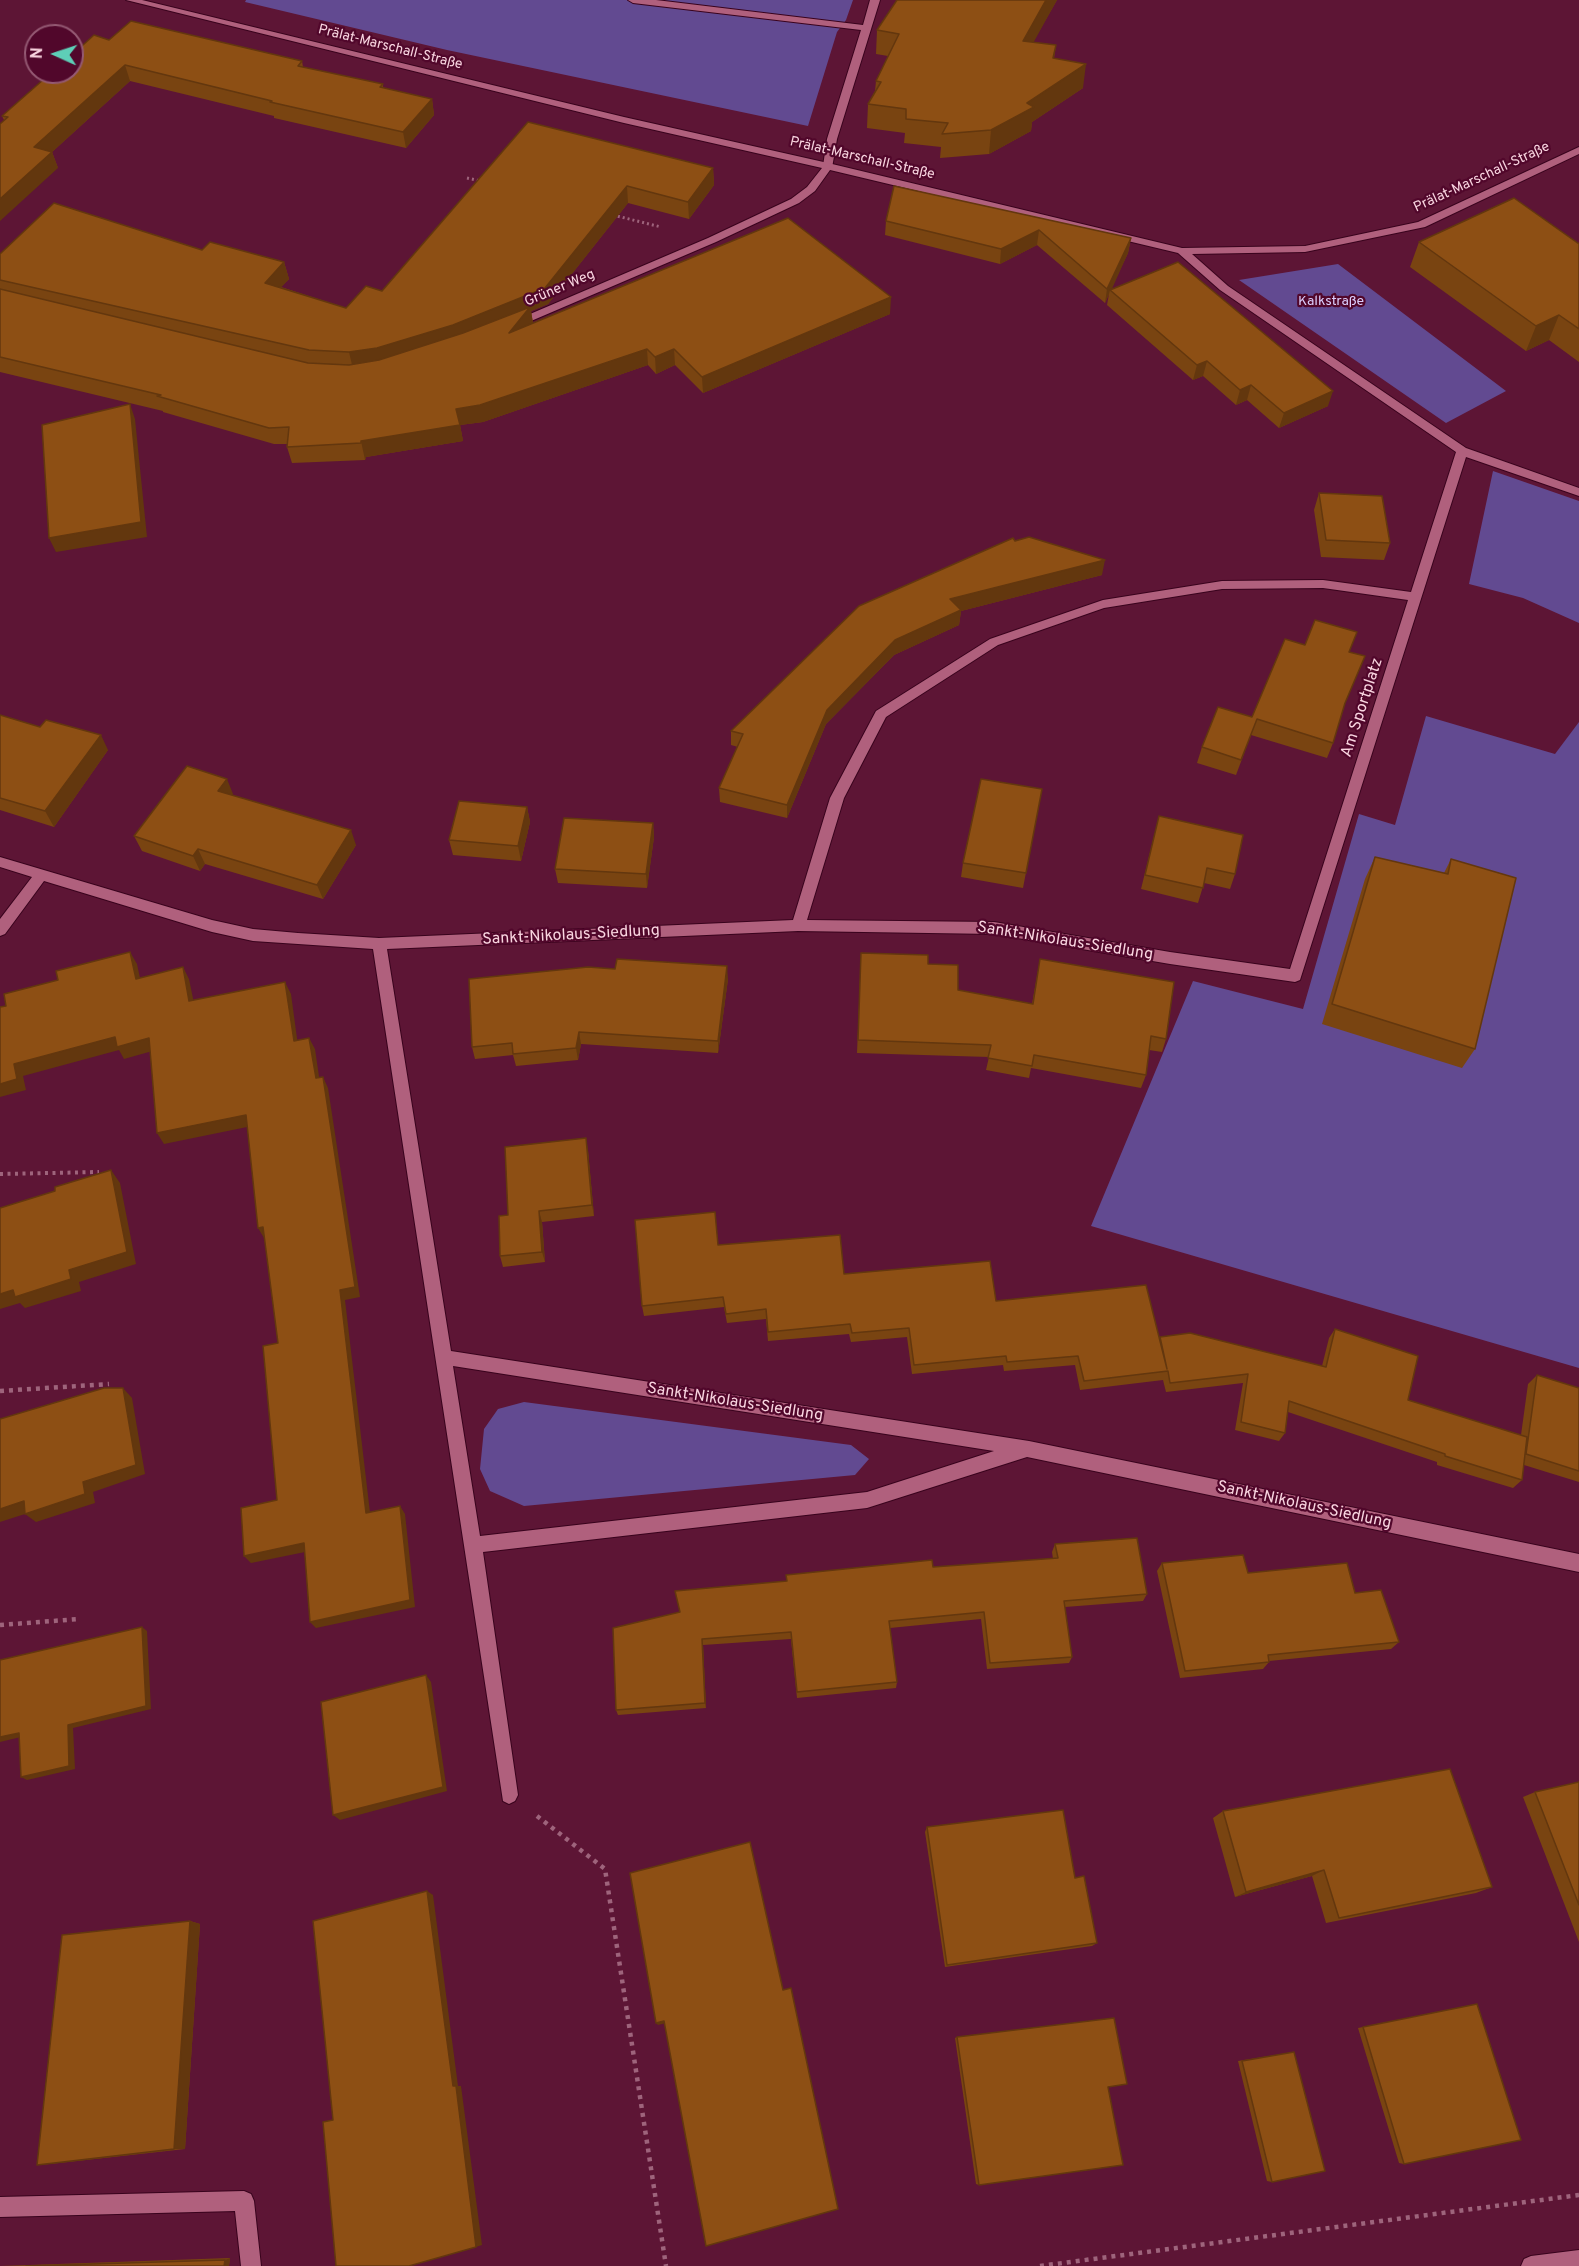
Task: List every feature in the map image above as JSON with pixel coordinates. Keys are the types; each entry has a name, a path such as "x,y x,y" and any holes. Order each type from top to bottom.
{"street":[{"name":"Prälat-Marschall-Straße","path":"131,0 603,115 828,166 1182,251 1305,249 1421,225 1579,150"},
{"path":"633,0 867,28"},
{"path":"828,166 832,140 875,0"},
{"name":"Grüner Weg","path":"502,330 712,240 795,201 811,189 828,166"},
{"path":"1182,251 1224,288 1462,451 1579,492"},
{"name":"Am Sportplatz","path":"1295,976 1462,451"},
{"path":"798,925 837,798 881,714 994,642 1103,604 1222,585 1323,584 1415,597"},
{"name":"Sankt-Nikolaus-Siedlung","path":"0,862 40,876 212,926 253,935 379,944 798,925 994,928 1170,958 1295,976"},
{"path":"0,930 40,876"},
{"path":"379,944 473,1545 509,1795"},
{"name":"Sankt-Nikolaus-Siedlung","path":"442,1357 1029,1449 1579,1563"},
{"name":"Sankt-Nikolaus-Siedlung","path":"473,1545 867,1500 1029,1449"},
{"path":"0,2207 244,2201 251,2266"},
{"path":"1531,2266 1579,2260"}],"path":[{"path":"467,178 489,183"},
{"path":"612,214 712,240"},
{"path":"0,1174 99,1172"},
{"path":"0,1391 109,1384"},
{"path":"0,1625 79,1619"},
{"path":"509,1795 605,1869 666,2266"},
{"path":"1040,2266 1579,2195"}],"green space":[{"path":"246,0 853,0 846,20 837,32 808,126 447,50 245,2"},
{"name":"Kalkstraße","path":"1338,264 1506,391 1446,423 1239,280"},
{"path":"1493,471 1579,501 1579,623 1523,598 1469,584"},
{"path":"1426,716 1555,754 1579,722 1579,1368 1091,1226 1193,981 1303,1009 1359,814 1395,825"},
{"path":"524,1402 851,1445 869,1459 855,1475 524,1506 490,1491 480,1469 484,1429 498,1409"}],"building":[{"path":"897,0 1046,0 1023,41 1056,45 1053,58 1086,64 1027,103 1034,107 991,130 942,134 948,123 906,119 906,109 868,104 881,82 876,81 899,34 877,30"},
{"path":"131,21 302,61 298,66 383,84 380,87 432,99 403,132 270,102 272,101 125,65 34,147 52,152 0,199 0,124 8,117 2,116 38,84 84,84 84,44 94,35 109,40"},
{"path":"528,122 713,168 688,202 627,186 545,288 453,325 377,348 349,352 309,350 0,280 0,254 54,203 202,250 210,242 284,262 265,283 346,308 366,286 382,291"},
{"path":"894,186 1131,238 1107,289 1039,230 1001,249 886,221"},
{"path":"1514,198 1579,244 1579,329 1559,315 1536,326 1419,242"},
{"path":"788,218 891,297 702,377 674,349 655,357 647,349 480,405 456,409 460,425 361,441 361,443 287,447 289,427 269,428 157,396 161,395 0,357 0,289 308,363 349,365 379,360 463,333 530,307 509,333"},
{"path":"1178,262 1333,391 1284,413 1251,385 1240,390 1207,361 1197,365 1110,290"},
{"path":"130,404 141,522 49,538 42,425"},
{"path":"1319,493 1382,496 1390,543 1326,540"},
{"path":"1029,537 1105,560 950,599 961,610 895,640 827,710 787,805 719,788 743,734 731,731 859,606 1013,538 1015,541"},
{"path":"1315,620 1357,632 1349,652 1365,656 1345,703 1333,743 1257,719 1241,760 1202,747 1218,707 1252,717 1285,639 1305,645"},
{"path":"0,715 40,727 46,720 101,735 45,811 0,798"},
{"path":"187,766 227,779 218,791 351,830 317,885 198,849 193,856 134,836"},
{"path":"981,779 1042,789 1026,873 963,863"},
{"path":"459,801 527,807 518,846 449,840"},
{"path":"1159,816 1243,835 1235,874 1207,868 1203,888 1145,875"},
{"path":"564,818 653,823 646,874 555,869"},
{"path":"1375,857 1448,874 1451,859 1516,878 1475,1049 1332,1004"},
{"path":"130,952 136,979 183,967 189,1001 285,982 294,1041 309,1038 316,1078 323,1077 355,1287 340,1290 366,1513 400,1506 410,1600 310,1622 304,1543 244,1556 241,1508 277,1500 263,1346 278,1343 263,1227 258,1228 246,1115 157,1133 149,1038 117,1047 115,1037 14,1064 17,1079 0,1084 0,1007 6,1006 4,994 58,980 56,971"},
{"path":"861,953 928,955 928,964 958,965 958,990 1033,1004 1040,959 1174,982 1166,1039 1151,1036 1146,1075 1034,1055 1032,1066 988,1058 991,1045 858,1040"},
{"path":"617,959 727,966 718,1041 579,1032 576,1048 513,1054 512,1043 472,1047 469,979 588,967 615,969"},
{"path":"586,1138 592,1205 539,1211 542,1252 500,1256 499,1216 508,1215 505,1147"},
{"path":"111,1170 127,1252 69,1270 71,1279 15,1297 13,1290 0,1294 0,1208 55,1191 55,1187"},
{"path":"715,1212 718,1245 840,1235 844,1274 990,1261 996,1301 1146,1285 1167,1369 1160,1337 1190,1333 1326,1367 1335,1329 1418,1356 1408,1400 1527,1437 1522,1480 1445,1456 1445,1454 1289,1401 1285,1433 1241,1422 1248,1374 1170,1383 1168,1371 1084,1381 1078,1356 1007,1362 1006,1356 914,1365 909,1328 852,1333 850,1324 768,1332 766,1309 726,1314 723,1297 642,1306 635,1220"},
{"path":"1537,1375 1579,1388 1579,1471 1526,1454"},
{"path":"104,1388 123,1388 136,1465 83,1482 85,1494 25,1514 24,1501 0,1509 0,1419"},
{"path":"1137,1538 1147,1594 1064,1601 1072,1657 990,1663 984,1612 889,1621 897,1682 797,1692 791,1632 702,1639 705,1703 616,1710 613,1628 680,1612 675,1591 787,1581 786,1575 932,1560 933,1567 1058,1558 1055,1544"},
{"path":"1243,1555 1248,1573 1347,1563 1355,1593 1381,1590 1399,1642 1268,1655 1269,1662 1185,1671 1162,1563"},
{"path":"142,1627 146,1706 68,1725 69,1766 21,1777 19,1733 0,1737 0,1660"},
{"path":"426,1675 443,1787 333,1815 321,1702"},
{"path":"1450,1769 1492,1887 1339,1918 1324,1870 1246,1892 1223,1811"},
{"path":"1579,1782 1579,1905 1535,1792"},
{"path":"1063,1810 1075,1878 1084,1876 1097,1943 947,1965 927,1827"},
{"path":"750,1842 783,1990 791,1988 838,2209 706,2246 664,2021 656,2023 630,1873"},
{"path":"427,1891 453,2086 456,2086 476,2247 409,2266 336,2266 323,2122 333,2120 313,1921"},
{"path":"190,1921 174,2149 37,2165 62,1935"},
{"path":"1477,2004 1521,2140 1404,2164 1363,2027"},
{"path":"1114,2018 1127,2084 1108,2087 1123,2165 979,2185 957,2037"},
{"path":"1294,2052 1325,2171 1272,2182 1242,2061"},
{"path":"225,2260 224,2266 26,2266"}]}
